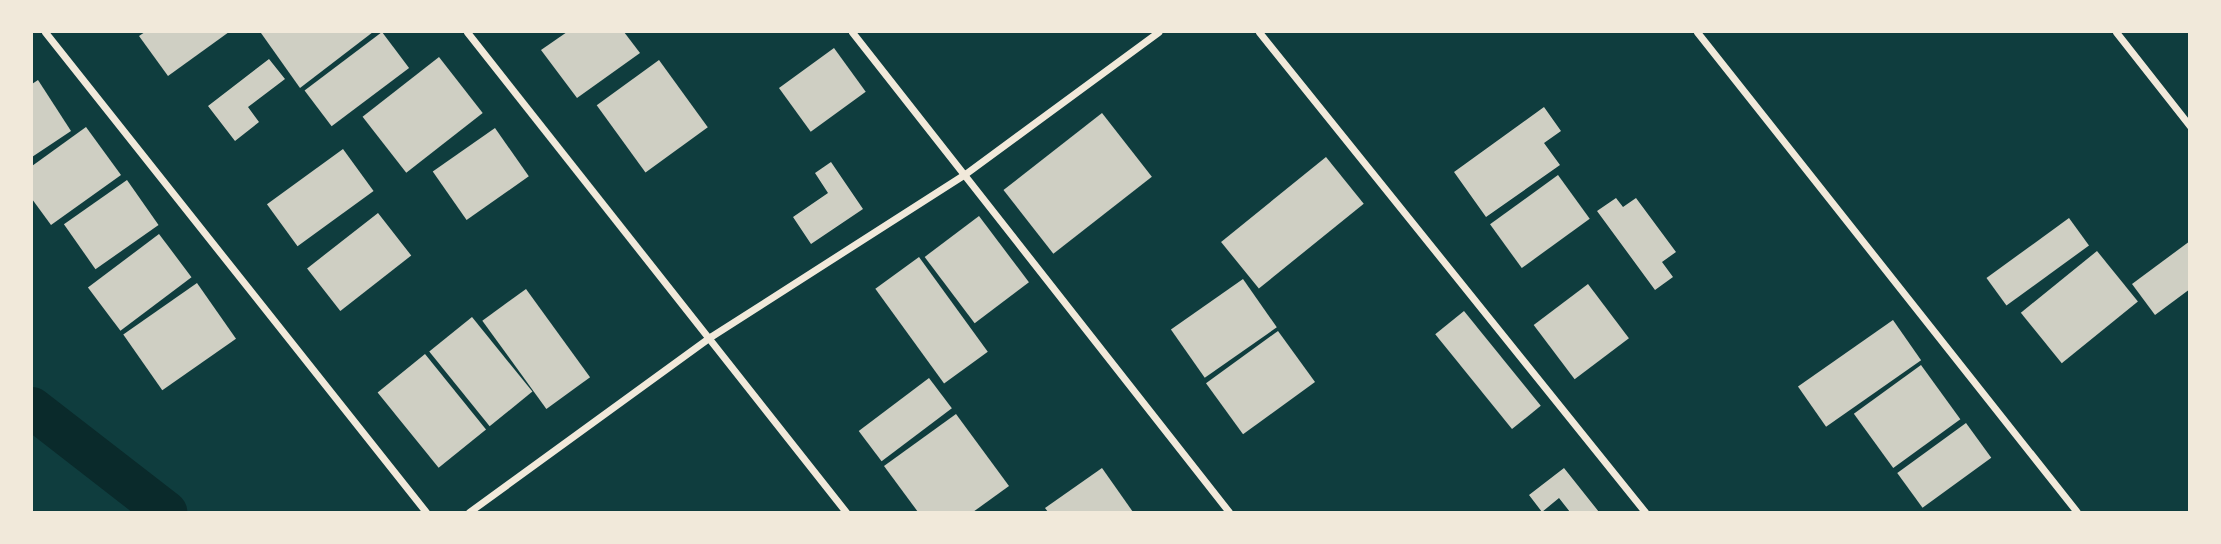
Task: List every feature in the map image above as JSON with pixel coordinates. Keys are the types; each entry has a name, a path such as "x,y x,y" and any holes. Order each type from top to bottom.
{"street":[{"path":"45,32 426,513"},
{"path":"467,32 710,337 846,513"},
{"path":"852,32 1229,513"},
{"path":"469,513 710,337 965,174 1158,32"},
{"path":"1259,32 1646,513"},
{"path":"1697,32 2077,513"},
{"path":"2116,32 2189,126"}],"building":[{"path":"145,32 229,32 168,76 139,36"},
{"path":"263,32 373,32 300,88 261,33"},
{"path":"382,32 409,68 332,126 305,90"},
{"path":"567,32 624,32 640,53 577,98 541,50"},
{"path":"834,48 866,92 811,132 779,88"},
{"path":"439,57 483,113 406,173 363,117"},
{"path":"269,59 285,79 248,107 259,122 235,141 208,106"},
{"path":"659,60 708,127 645,172 597,105"},
{"path":"38,80 71,131 32,157 32,84"},
{"path":"1544,107 1561,131 1544,143 1560,165 1486,217 1454,172"},
{"path":"1102,113 1152,177 1053,254 1003,190"},
{"path":"86,127 121,175 51,225 32,199 32,166"},
{"path":"495,128 529,176 467,220 433,172"},
{"path":"343,149 374,191 298,246 267,204"},
{"path":"1326,157 1364,204 1259,289 1221,242"},
{"path":"831,162 863,209 811,244 793,217 828,193 815,173"},
{"path":"1558,175 1590,219 1522,268 1490,224"},
{"path":"127,180 159,225 95,269 64,224"},
{"path":"1616,198 1623,207 1636,198 1676,252 1662,262 1673,277 1655,290 1597,211"},
{"path":"378,213 411,256 340,311 307,268"},
{"path":"979,216 1029,282 975,323 925,257"},
{"path":"2069,218 2089,246 2006,305 1986,278"},
{"path":"159,234 191,277 120,331 88,288"},
{"path":"2190,241 2190,289 2155,315 2132,284"},
{"path":"2097,251 2138,302 2062,363 2021,313"},
{"path":"919,257 988,352 944,383 875,289"},
{"path":"1243,279 1277,327 1205,378 1171,329"},
{"path":"197,283 236,339 162,390 123,335"},
{"path":"1588,284 1629,338 1575,379 1534,325"},
{"path":"526,289 590,377 546,409 482,321"},
{"path":"1464,311 1541,406 1512,429 1435,334"},
{"path":"472,317 532,392 490,426 429,352"},
{"path":"1893,320 1921,360 1826,427 1798,387"},
{"path":"1278,331 1315,382 1243,434 1206,383"},
{"path":"425,354 486,429 439,468 378,392"},
{"path":"1921,365 1960,419 1893,468 1854,414"},
{"path":"929,378 952,408 882,461 859,431"},
{"path":"956,414 1009,486 973,512 918,512 884,466"},
{"path":"1966,423 1991,458 1923,508 1897,473"},
{"path":"1102,468 1133,512 1048,512 1045,508"},
{"path":"1564,468 1599,512 1570,512 1559,498 1542,512 1529,495"}],"waterway":[{"path":"32,408 166,512"}]}
